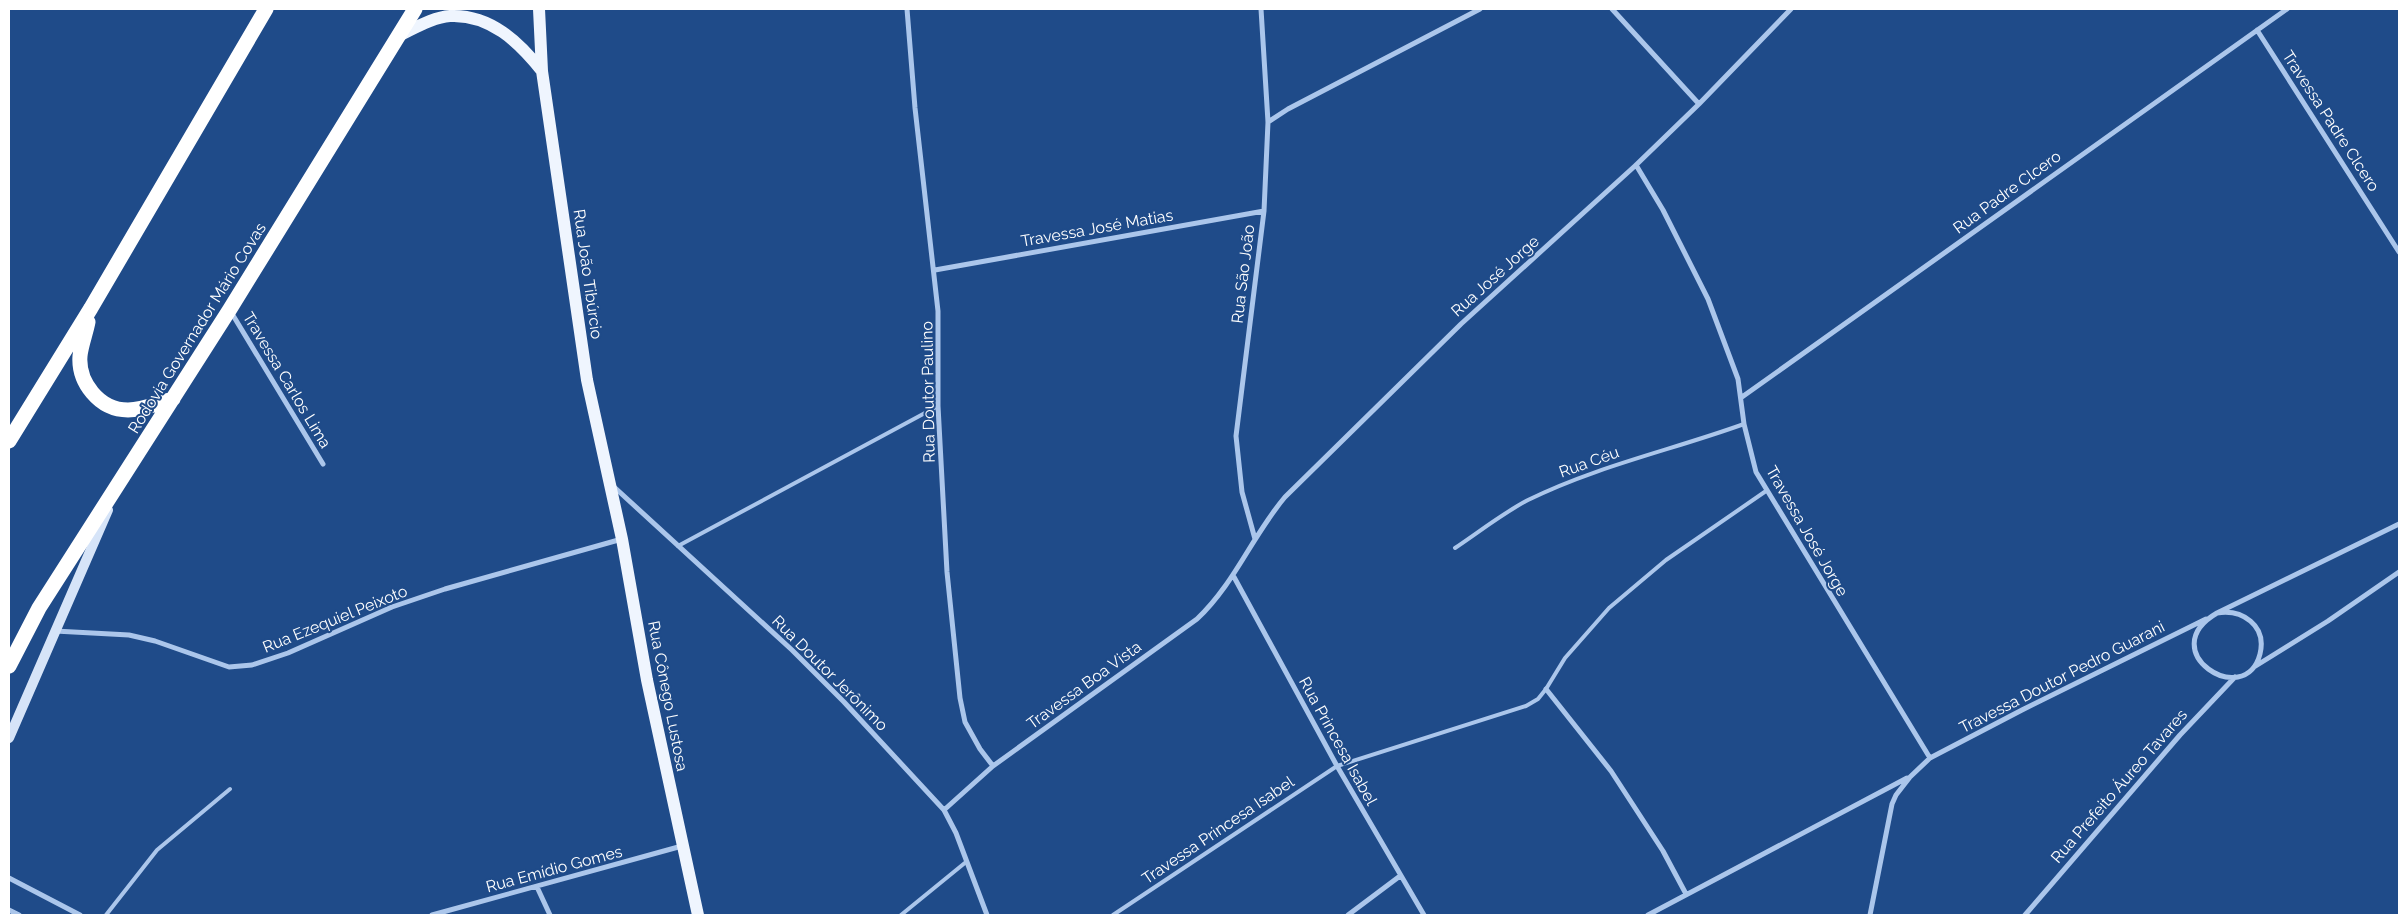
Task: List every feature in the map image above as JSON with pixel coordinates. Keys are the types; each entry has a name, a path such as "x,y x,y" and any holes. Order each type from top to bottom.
{"highway":[{"path":"9,441 91,308 266,9"},
{"name":"Rodovia Governador Mário Covas","path":"9,666 39,608 230,309 415,9"},
{"path":"91,308 80,356 86,386 96,397 126,410 142,408 173,399"}],"main road":[{"name":"Rua João Tibúrcio","path":"540,9 542,70 587,380 608,482"},
{"path":"400,35 448,16 470,17 489,24 510,36 542,70"},
{"path":"9,738 54,631 122,480"},
{"name":"Rua Cônego Lustosa","path":"608,482 622,539 647,680 698,915"}],"street":[{"name":"Rua Doutor Paulino","path":"907,9 915,108 935,270 938,312 938,406 947,572 960,698 966,722 980,749 993,766"},
{"name":"Rua São João","path":"1256,539 1242,492 1236,436 1264,211 1268,122 1260,9"},
{"path":"1268,122 1288,109 1480,9"},
{"path":"1612,9 1699,104"},
{"name":"Rua José Jorge","path":"1234,577 1270,514 1285,497 1461,324 1636,165 1699,104 1791,9"},
{"name":"Rua Padre Clcero","path":"1742,396 2287,9"},
{"name":"Travessa Padre Clcero","path":"2257,30 2399,252"},
{"name":"Travessa José Jorge","path":"1636,165 1663,210 1700,280 1738,379 1742,396 1744,424 1756,472 1930,758"},
{"name":"Travessa José Matias","path":"935,270 1264,211"},
{"name":"Travessa Carlos Lima","path":"230,309 323,464"},
{"name":"Rua Doutor Jerônimo","path":"608,482 792,650 844,702 944,810 956,833 987,915"},
{"path":"2399,524 2206,619 2199,628 2196,638 2198,659 2214,674 2224,677 2235,677 2243,674 2328,621 2399,572"},
{"name":"Rua Ezequiel Peixoto","path":"54,631 129,635 155,641 229,667 252,665 288,653 392,607 446,589 622,539"},
{"name":"Travessa Boa Vista","path":"944,810 993,766 1197,619 1214,603 1234,577"},
{"name":"Rua Princesa Isabel","path":"1234,577 1337,766 1424,915"},
{"path":"2217,613 2228,611 2249,618 2260,637 2261,648 2258,658 2252,668 2243,674"},
{"name":"Travessa Doutor Pedro Guarani","path":"1910,777 1930,758 2206,619"},
{"name":"Rua Prefeito Áureo Tavares","path":"2025,915 2180,735 2235,677"},
{"path":"1546,690 1611,771 1663,851 1686,894"},
{"path":"1648,915 1910,777"},
{"path":"1870,915 1892,804 1896,795 1910,777"},
{"name":"Rua Emídio Gomes","path":"432,915 683,846"},
{"path":"1348,915 1400,876"},
{"path":"9,878 80,915"},
{"path":"537,887 550,915"},
{"path":"9,910 19,915"}],"lane":[{"path":"678,546 938,406"},
{"name":"Rua Céu","path":"1455,548 1526,501 1567,482 1596,470 1744,424"},
{"path":"1546,690 1565,658 1610,608 1666,560 1766,491"},
{"name":"Travessa Princesa Isabel","path":"1113,915 1337,766 1526,706 1538,699 1546,690"},
{"path":"106,915 157,850 230,789"},
{"path":"901,915 966,862"}]}
